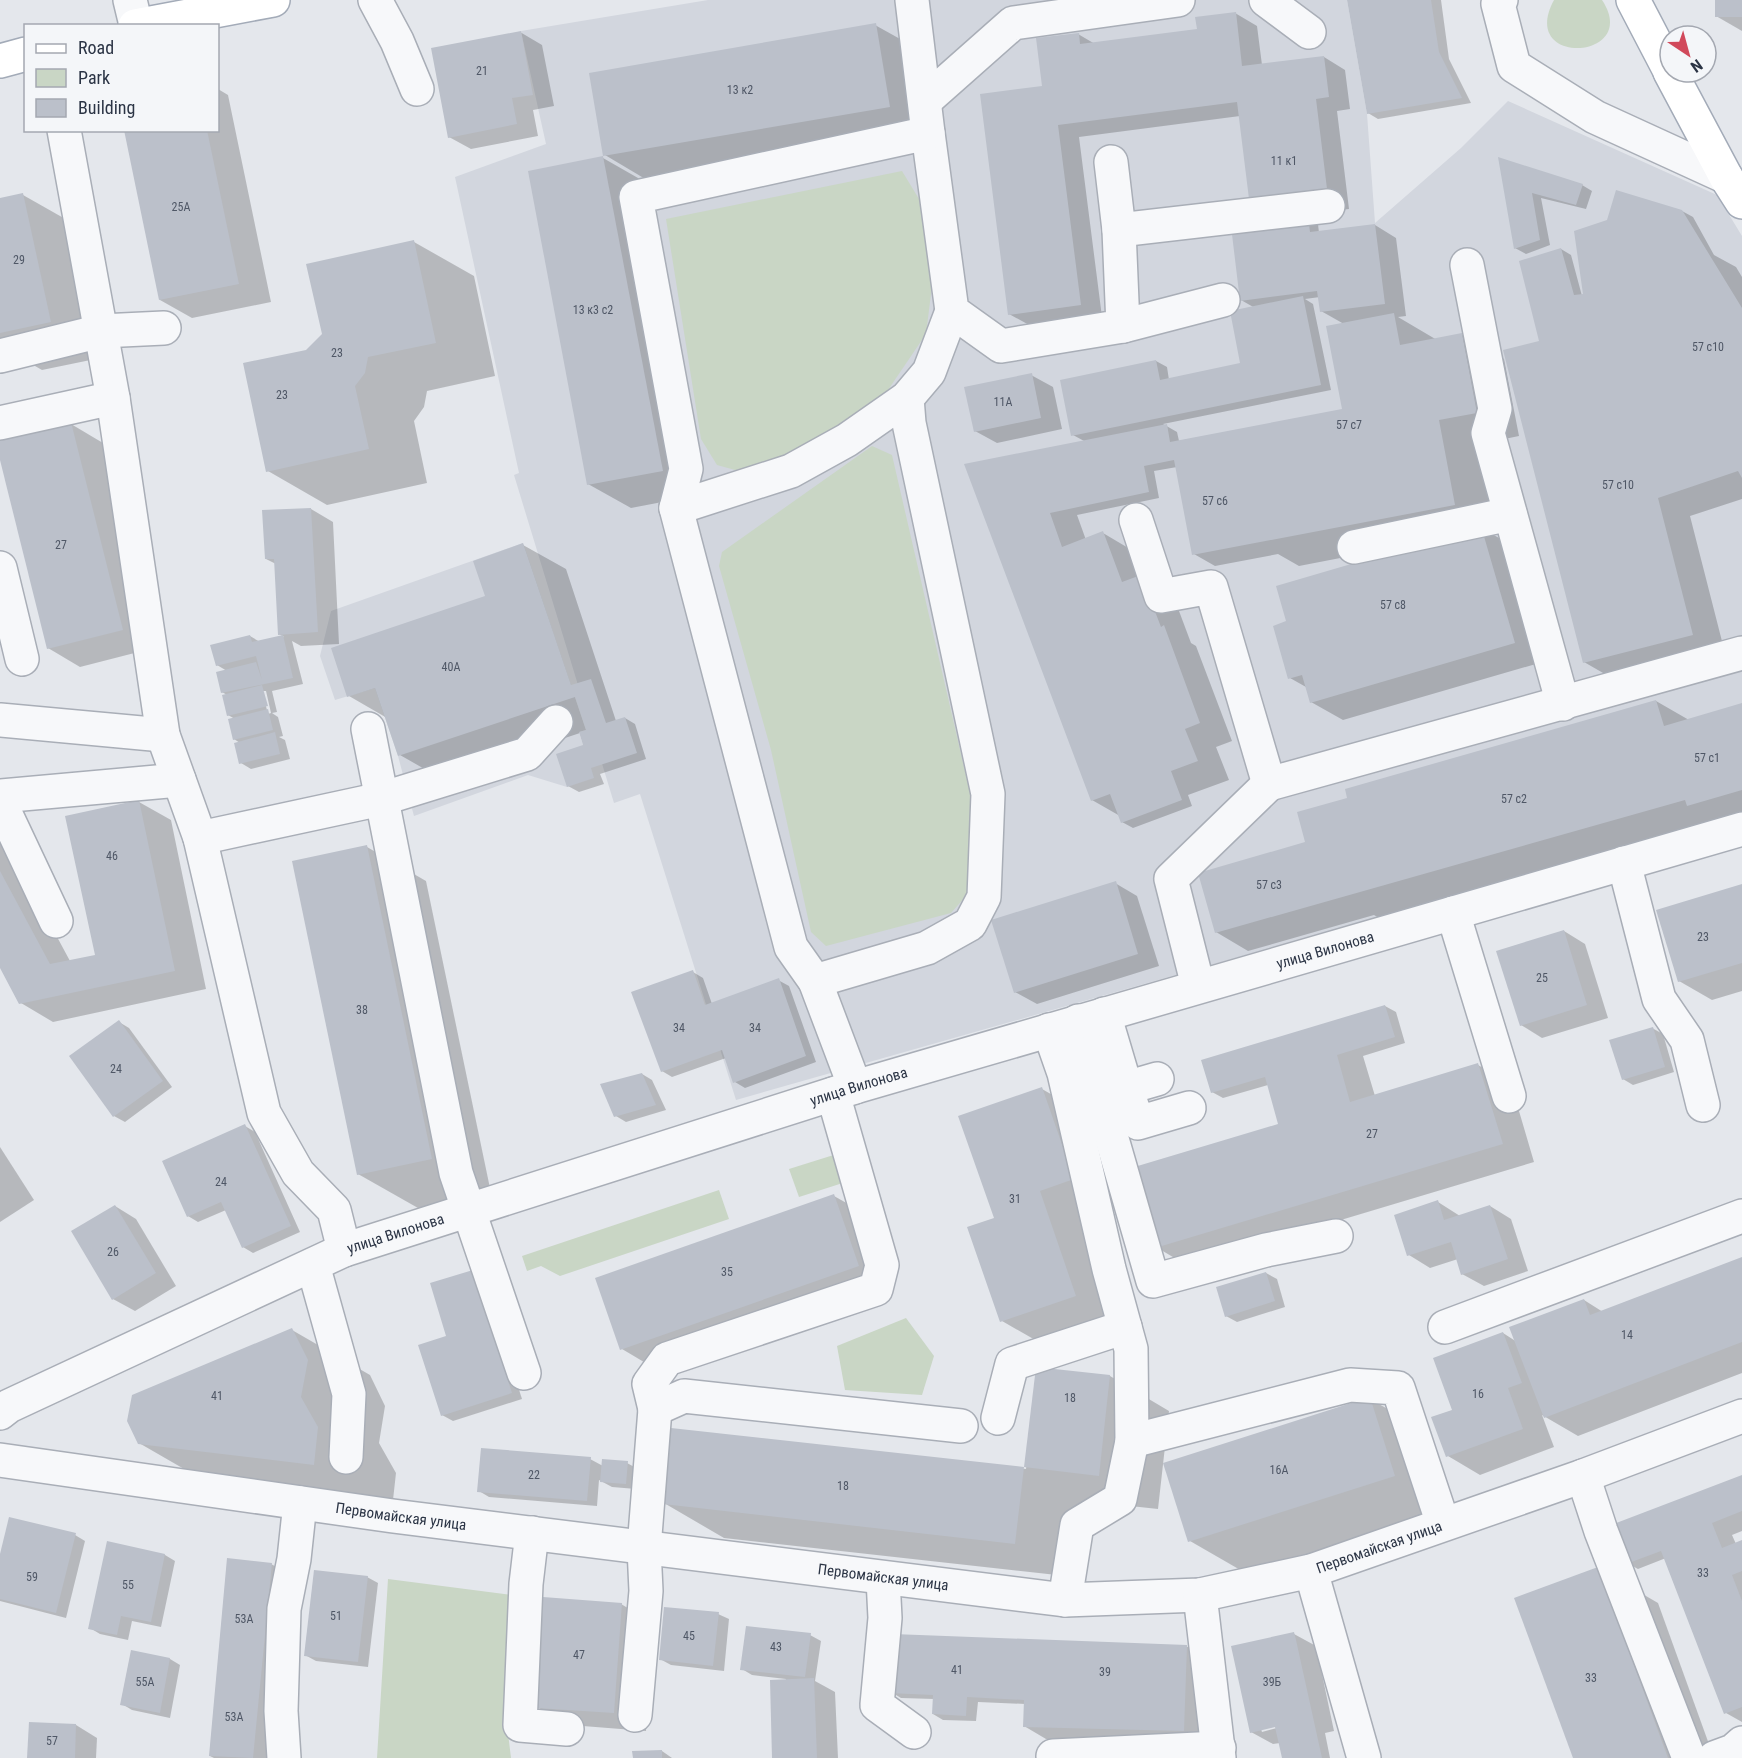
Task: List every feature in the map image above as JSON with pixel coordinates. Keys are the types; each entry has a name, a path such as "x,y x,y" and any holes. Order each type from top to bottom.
{"main road":[{"path":"138,24 189,8 273,0"},
{"path":"1633,0 1658,49"},
{"path":"0,61 24,55"},
{"path":"1677,84 1734,190"}],"street":[{"path":"130,0 135,24"},
{"path":"375,0 397,42 417,89"},
{"path":"676,508 790,471 847,440 907,398 929,372 952,311 912,0"},
{"path":"926,100 1013,23 1178,0"},
{"path":"1266,0 1309,32"},
{"path":"1501,0 1498,4 1514,66 1595,117 1734,190"},
{"path":"64,132 113,398 163,735 200,838 264,1113 298,1173 334,1210 344,1250"},
{"path":"635,1715 646,1591 644,1548 655,1409 649,1384 667,1359 876,1289 882,1265 844,1091 815,981 791,947 676,508 686,469 636,197 928,133"},
{"path":"1111,162 1119,230 1123,326"},
{"path":"1119,230 1328,206"},
{"path":"1467,265 1495,409 1488,433 1563,704"},
{"path":"952,311 1000,346 1123,326 1223,300"},
{"path":"0,356 101,331 164,328"},
{"path":"0,423 113,398"},
{"path":"815,981 927,948 969,924 984,897 988,794 912,435 907,398"},
{"path":"1354,547 1510,514"},
{"path":"1136,520 1161,596 1211,587 1269,784"},
{"path":"0,568 22,659"},
{"path":"1198,986 1171,879 1269,784 1742,653"},
{"path":"0,720 163,735"},
{"path":"200,838 381,799 527,754 556,722"},
{"path":"368,729 456,1173 524,1373"},
{"path":"0,796 179,780"},
{"path":"0,802 56,921"},
{"name":"улица Вилонова","path":"0,1413 9,1406 344,1250 844,1091 1742,829"},
{"path":"1624,863 1659,999 1687,1040 1703,1105"},
{"path":"1453,913 1509,1096"},
{"path":"1077,1022 1126,1088 1138,1123 1188,1108"},
{"path":"1077,1022 1153,1281 1266,1250 1336,1236"},
{"path":"1065,1600 1077,1525 1120,1499 1132,1441 1131,1349 1064,1073 1077,1022"},
{"path":"1126,1088 1157,1079"},
{"path":"1445,1327 1742,1216"},
{"path":"313,1265 349,1394 346,1457"},
{"path":"998,1418 1012,1364 1125,1327"},
{"path":"1132,1441 1350,1385 1398,1388 1443,1524"},
{"path":"655,1409 684,1396 961,1426"},
{"name":"Первомайская улица","path":"0,1460 300,1503 883,1579 1065,1600 1200,1595 1311,1571 1583,1476 1742,1416"},
{"path":"1583,1476 1601,1531 1689,1758"},
{"path":"284,1758 281,1711 284,1609 294,1559 300,1503"},
{"path":"532,1533 526,1584 520,1725 567,1729"},
{"path":"1311,1571 1364,1758"},
{"path":"883,1579 885,1618 877,1705 914,1732"},
{"path":"1053,1756 1219,1753 1200,1595"},
{"path":"1714,1758 1733,1751 1742,1743"}],"shaded area":[{"path":"708,0 1347,0 1367,114 1375,223 1461,148 1508,101 1717,195 1742,236 1742,814 736,1100 640,794 614,803 514,475 519,473 455,177 546,144 521,31"},
{"path":"523,543 586,730 579,732 583,745 567,787 528,775 414,816 398,756 375,688 335,700 320,656 331,611"}],"green space":[{"path":"1554,0 1602,0 1610,20 1606,35 1595,44 1579,48 1563,46 1552,37 1547,22"},
{"path":"902,171 919,199 932,286 926,334 888,390 840,433 746,473 717,465 701,439 666,219"},
{"path":"872,446 892,455 970,793 974,887 951,913 826,946 811,932 771,750 719,566 722,552"},
{"path":"840,1153 849,1181 799,1197 789,1169"},
{"path":"719,1190 729,1219 560,1276 541,1266 527,1271 522,1256"},
{"path":"906,1318 934,1356 922,1395 845,1390 837,1346"},
{"path":"388,1579 511,1595 504,1700 511,1758 377,1758"}],"building":[{"path":"1347,0 1431,0 1439,52 1462,98 1367,114"},
{"path":"1715,0 1742,0 1742,17 1715,17"},
{"path":"1236,12 1242,66 1324,56 1329,97 1316,99 1328,197 1250,207 1237,102 1058,125 1081,305 1008,315 980,94 1042,86 1036,38 1079,33 1080,44 1197,29 1195,17"},
{"path":"876,23 890,107 603,156 589,73"},
{"path":"521,31 533,95 512,98 517,124 448,138 431,48"},
{"path":"124,132 207,132 239,284 159,300"},
{"path":"603,156 663,471 587,485 528,171"},
{"path":"1498,157 1583,184 1576,205 1532,193 1540,240 1514,249"},
{"path":"1616,190 1682,210 1742,308 1742,478 1738,471 1658,498 1693,635 1583,663 1503,350 1539,341 1519,261 1561,248 1574,295 1583,294 1574,231 1607,220"},
{"path":"23,193 51,322 0,333 0,198"},
{"path":"1308,216 1310,232 1375,224 1385,304 1320,312 1317,291 1240,301 1231,226"},
{"path":"414,240 436,343 368,357 365,373 355,386 369,449 266,472 243,363 306,350 322,334 306,264"},
{"path":"1303,296 1321,385 1071,436 1060,380 1156,360 1160,380 1240,363 1230,311"},
{"path":"1394,313 1400,345 1462,333 1477,413 1439,420 1455,505 1192,555 1174,460 1144,466 1149,492 1050,513 1062,547 1103,531 1122,582 1141,575 1161,627 1164,625 1200,723 1185,729 1198,761 1171,771 1182,800 1121,823 1110,794 1091,801 964,464 1167,424 1170,442 1342,409 1326,326"},
{"path":"1032,373 1041,418 974,432 964,387"},
{"path":"71,422 123,630 47,649 0,460 0,440"},
{"path":"311,508 318,632 278,635 274,559 265,559 262,510"},
{"path":"1481,526 1515,643 1310,703 1302,675 1288,679 1273,626 1286,621 1276,586"},
{"path":"523,543 571,685 591,679 606,723 625,717 637,753 591,768 594,778 567,787 556,754 583,745 579,732 586,730 575,697 398,756 375,688 347,697 331,648 485,596 473,561"},
{"path":"250,635 252,642 283,635 293,678 221,693 216,672 256,662 262,680 256,656 216,666 210,645"},
{"path":"262,685 268,706 227,716 222,695"},
{"path":"1656,700 1664,726 1742,703 1742,790 1687,806 1685,800 1215,933 1198,873 1305,842 1297,812 1347,798 1345,789"},
{"path":"268,709 273,730 233,740 228,719"},
{"path":"275,732 280,754 239,764 234,743"},
{"path":"139,800 175,971 19,1004 0,968 0,871 50,964 95,955 65,816"},
{"path":"367,845 432,1159 357,1175 292,861"},
{"path":"1116,881 1138,954 1014,993 991,920"},
{"path":"1742,884 1742,963 1678,982 1656,910"},
{"path":"1564,930 1587,1005 1520,1026 1496,951"},
{"path":"693,970 705,1005 779,978 806,1056 733,1083 722,1050 661,1072 631,992"},
{"path":"1385,1005 1395,1037 1337,1055 1350,1102 1478,1063 1503,1144 1155,1248 1131,1168 1278,1124 1265,1077 1211,1093 1201,1060"},
{"path":"119,1020 163,1081 113,1117 69,1056"},
{"path":"1653,1027 1665,1067 1622,1080 1609,1040"},
{"path":"642,1073 656,1105 614,1117 600,1084"},
{"path":"1042,1087 1074,1179 1040,1191 1076,1296 1000,1322 967,1227 994,1218 958,1116"},
{"path":"245,1124 291,1226 242,1248 221,1202 187,1217 162,1161"},
{"path":"834,1194 859,1266 620,1350 595,1278"},
{"path":"1438,1200 1444,1220 1490,1205 1508,1259 1461,1275 1451,1242 1407,1256 1394,1215"},
{"path":"115,1205 156,1273 112,1300 71,1231"},
{"path":"1742,1257 1742,1342 1544,1418 1509,1327 1584,1299 1590,1315"},
{"path":"473,1270 512,1393 441,1416 418,1345 446,1336 430,1283"},
{"path":"1266,1272 1275,1301 1225,1317 1216,1287"},
{"path":"292,1328 308,1360 301,1397 318,1427 314,1465 138,1444 127,1421 132,1395"},
{"path":"1503,1332 1522,1383 1508,1388 1523,1429 1446,1457 1431,1417 1452,1410 1433,1358"},
{"path":"1036,1367 1110,1375 1099,1476 1024,1467"},
{"path":"1370,1397 1395,1476 1188,1542 1163,1463"},
{"path":"671,1428 1024,1467 1015,1544 663,1504"},
{"path":"481,1448 591,1457 587,1501 477,1492"},
{"path":"602,1459 628,1461 626,1484 600,1482"},
{"path":"1742,1475 1742,1511 1712,1523 1722,1548 1742,1540 1742,1571 1732,1575 1742,1601 1742,1707 1724,1714 1661,1551 1626,1564 1611,1525"},
{"path":"9,1517 76,1533 56,1613 0,1599 0,1554"},
{"path":"107,1541 165,1554 151,1622 121,1616 117,1635 88,1629"},
{"path":"227,1558 272,1563 253,1758 209,1756"},
{"path":"1598,1567 1668,1758 1573,1758 1514,1598"},
{"path":"314,1570 368,1576 358,1662 304,1656"},
{"path":"543,1597 622,1603 614,1713 536,1708"},
{"path":"664,1607 719,1612 713,1666 659,1660"},
{"path":"746,1626 811,1633 805,1677 740,1670"},
{"path":"1294,1632 1322,1758 1282,1758 1275,1727 1250,1733 1231,1646"},
{"path":"893,1634 1187,1645 1184,1731 1023,1727 1024,1700 967,1697 966,1716 932,1714 933,1695 889,1693"},
{"path":"131,1650 170,1658 160,1713 120,1705"},
{"path":"814,1678 817,1758 772,1758 770,1680"},
{"path":"29,1722 76,1724 75,1758 27,1758"},
{"path":"662,1750 662,1758 633,1758 632,1751"}]}
